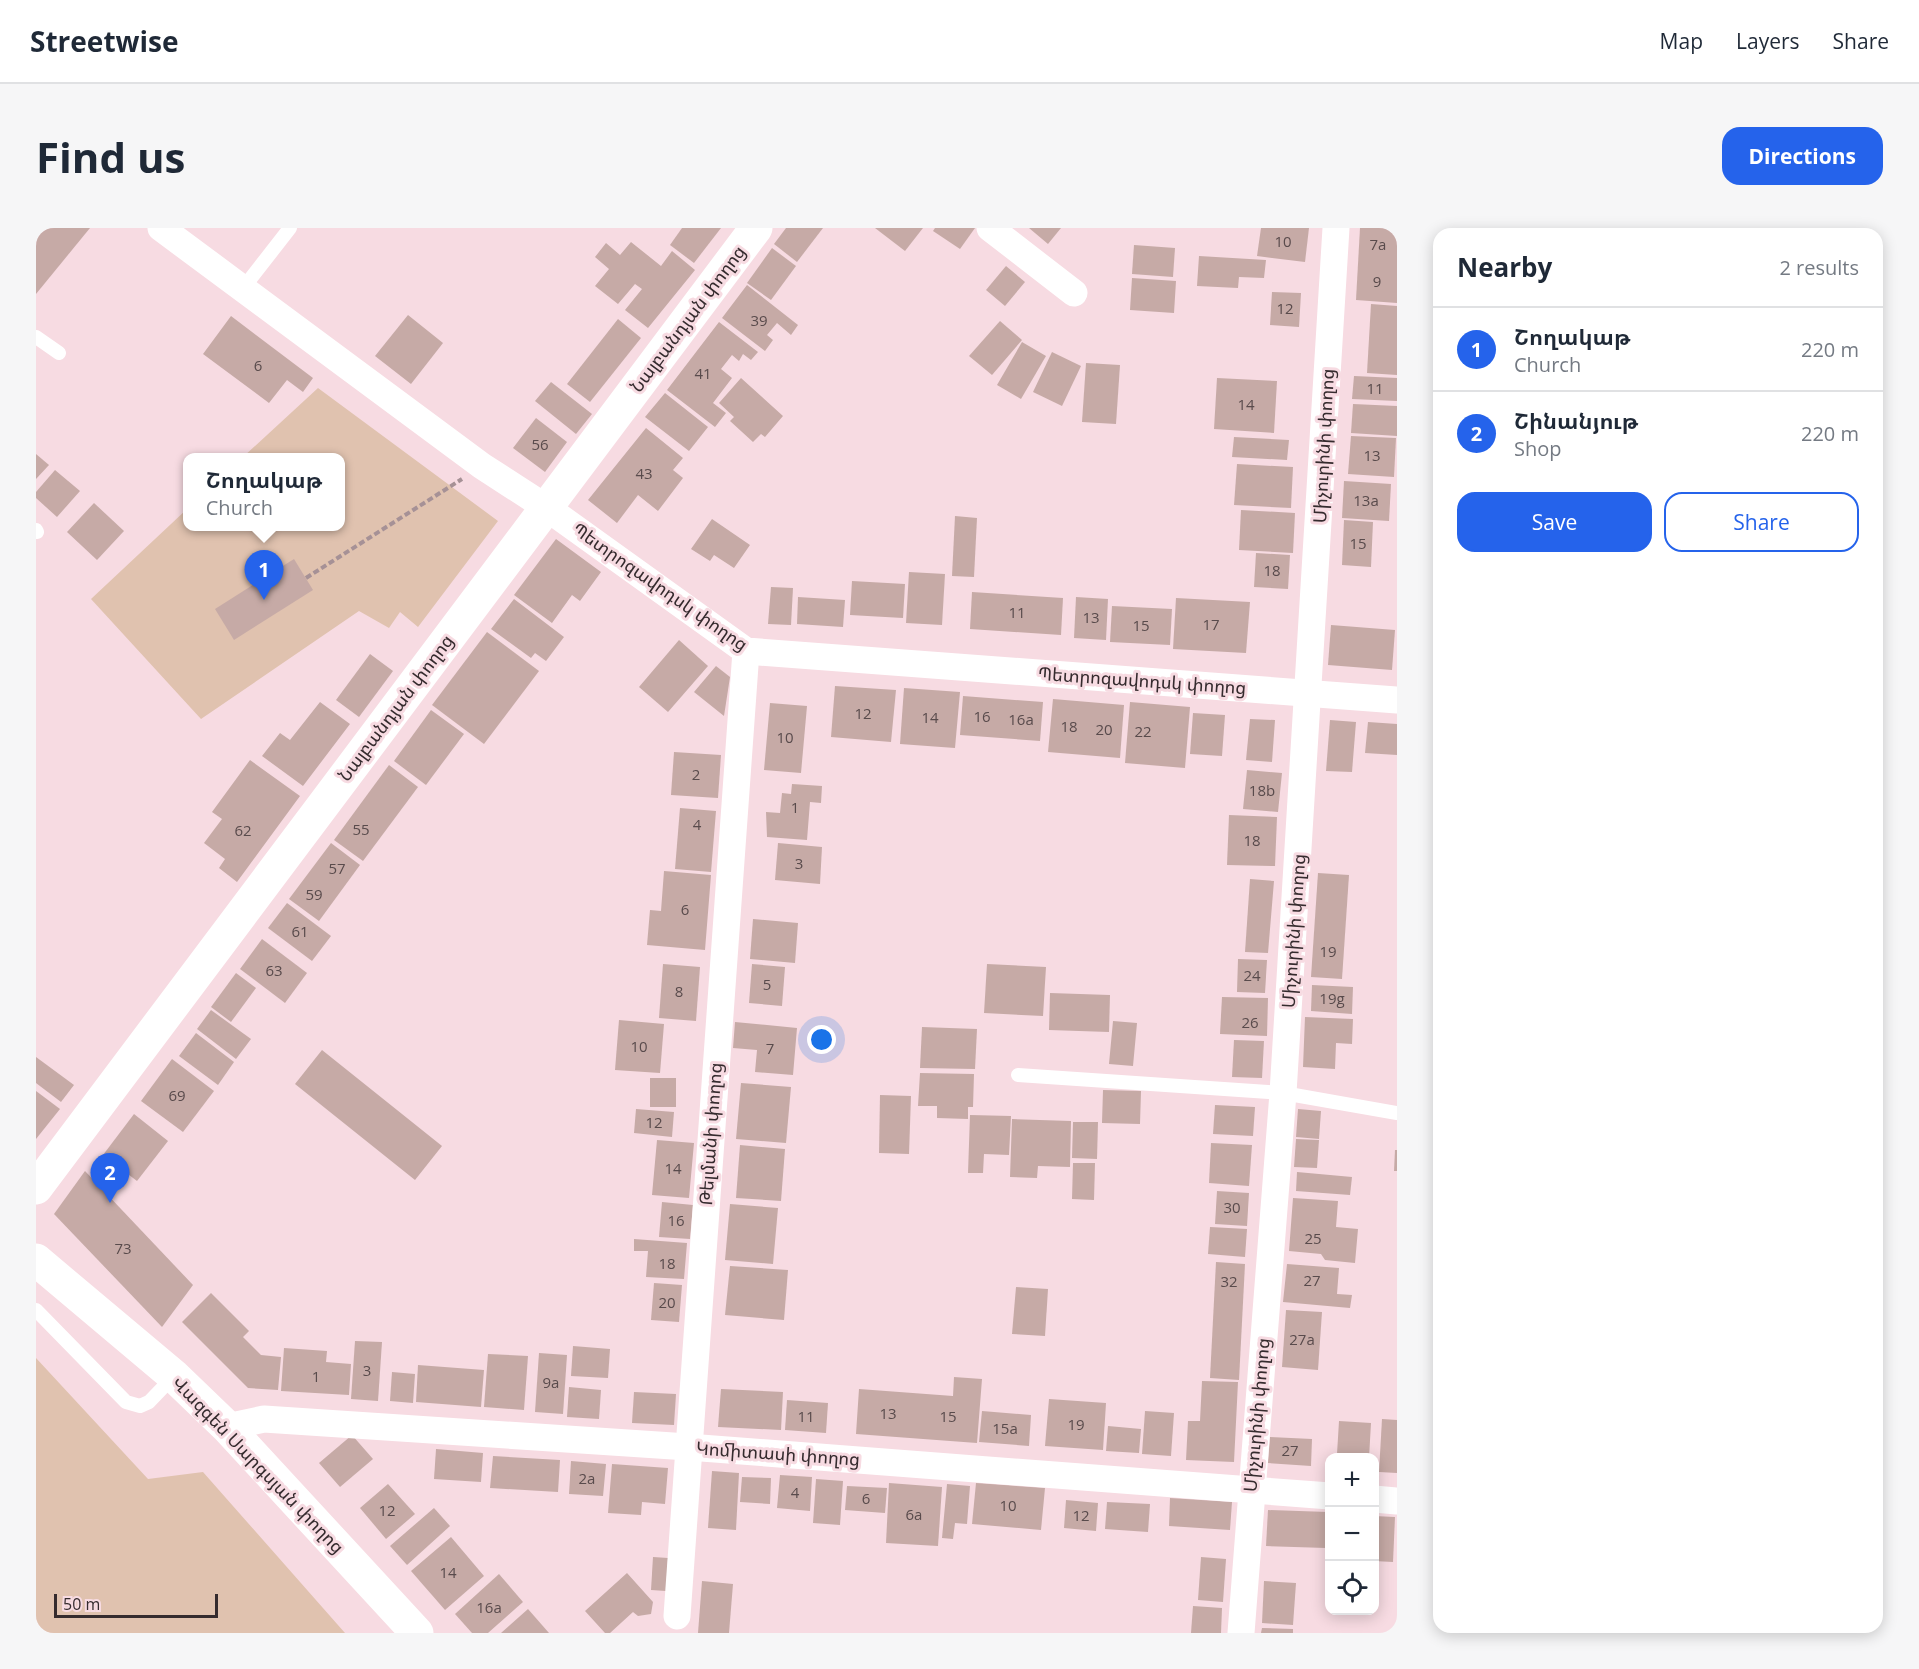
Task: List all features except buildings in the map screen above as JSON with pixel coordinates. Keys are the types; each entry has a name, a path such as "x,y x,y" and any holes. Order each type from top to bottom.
{"street":[{"name":"Պետրոզավոդսկ փողոց","path":"161,228 244,287 482,466 547,508 746,651 1397,700"},
{"name":"Նալբանդյան փողոց","path":"36,1188 756,228"},
{"path":"990,228 1074,293"},
{"name":"Միչուրինի փողոց","path":"1241,1633 1283,1093 1310,694 1336,228"},
{"name":"Թելմանի փողոց","path":"677,1617 746,651"},
{"name":"Վազգեն Սարգսյան փողոց","path":"36,1260 174,1376 227,1426 417,1633"},
{"name":"Կոմիտասի փողոց","path":"227,1426 264,1419 688,1447 1325,1496"},
{"path":"1379,1499 1397,1501"}],"lane":[{"path":"244,287 290,228"},
{"path":"36,337 59,353"},
{"path":"1018,1075 1283,1093 1397,1113"},
{"path":"36,1310 126,1402 140,1406 149,1402 174,1376"}],"path":[{"path":"306,578 482,466"}],"shaded area":[{"path":"318,388 498,521 418,627 400,612 389,628 359,611 201,719 91,599 183,513 183,531 345,531 345,453 247,453"},
{"path":"36,1358 148,1479 203,1472 345,1633 36,1633"}],"place":[{"name":"Շողակաթ","path":"264,600"},
{"name":"Շինանյութ","path":"110,1203"}]}
